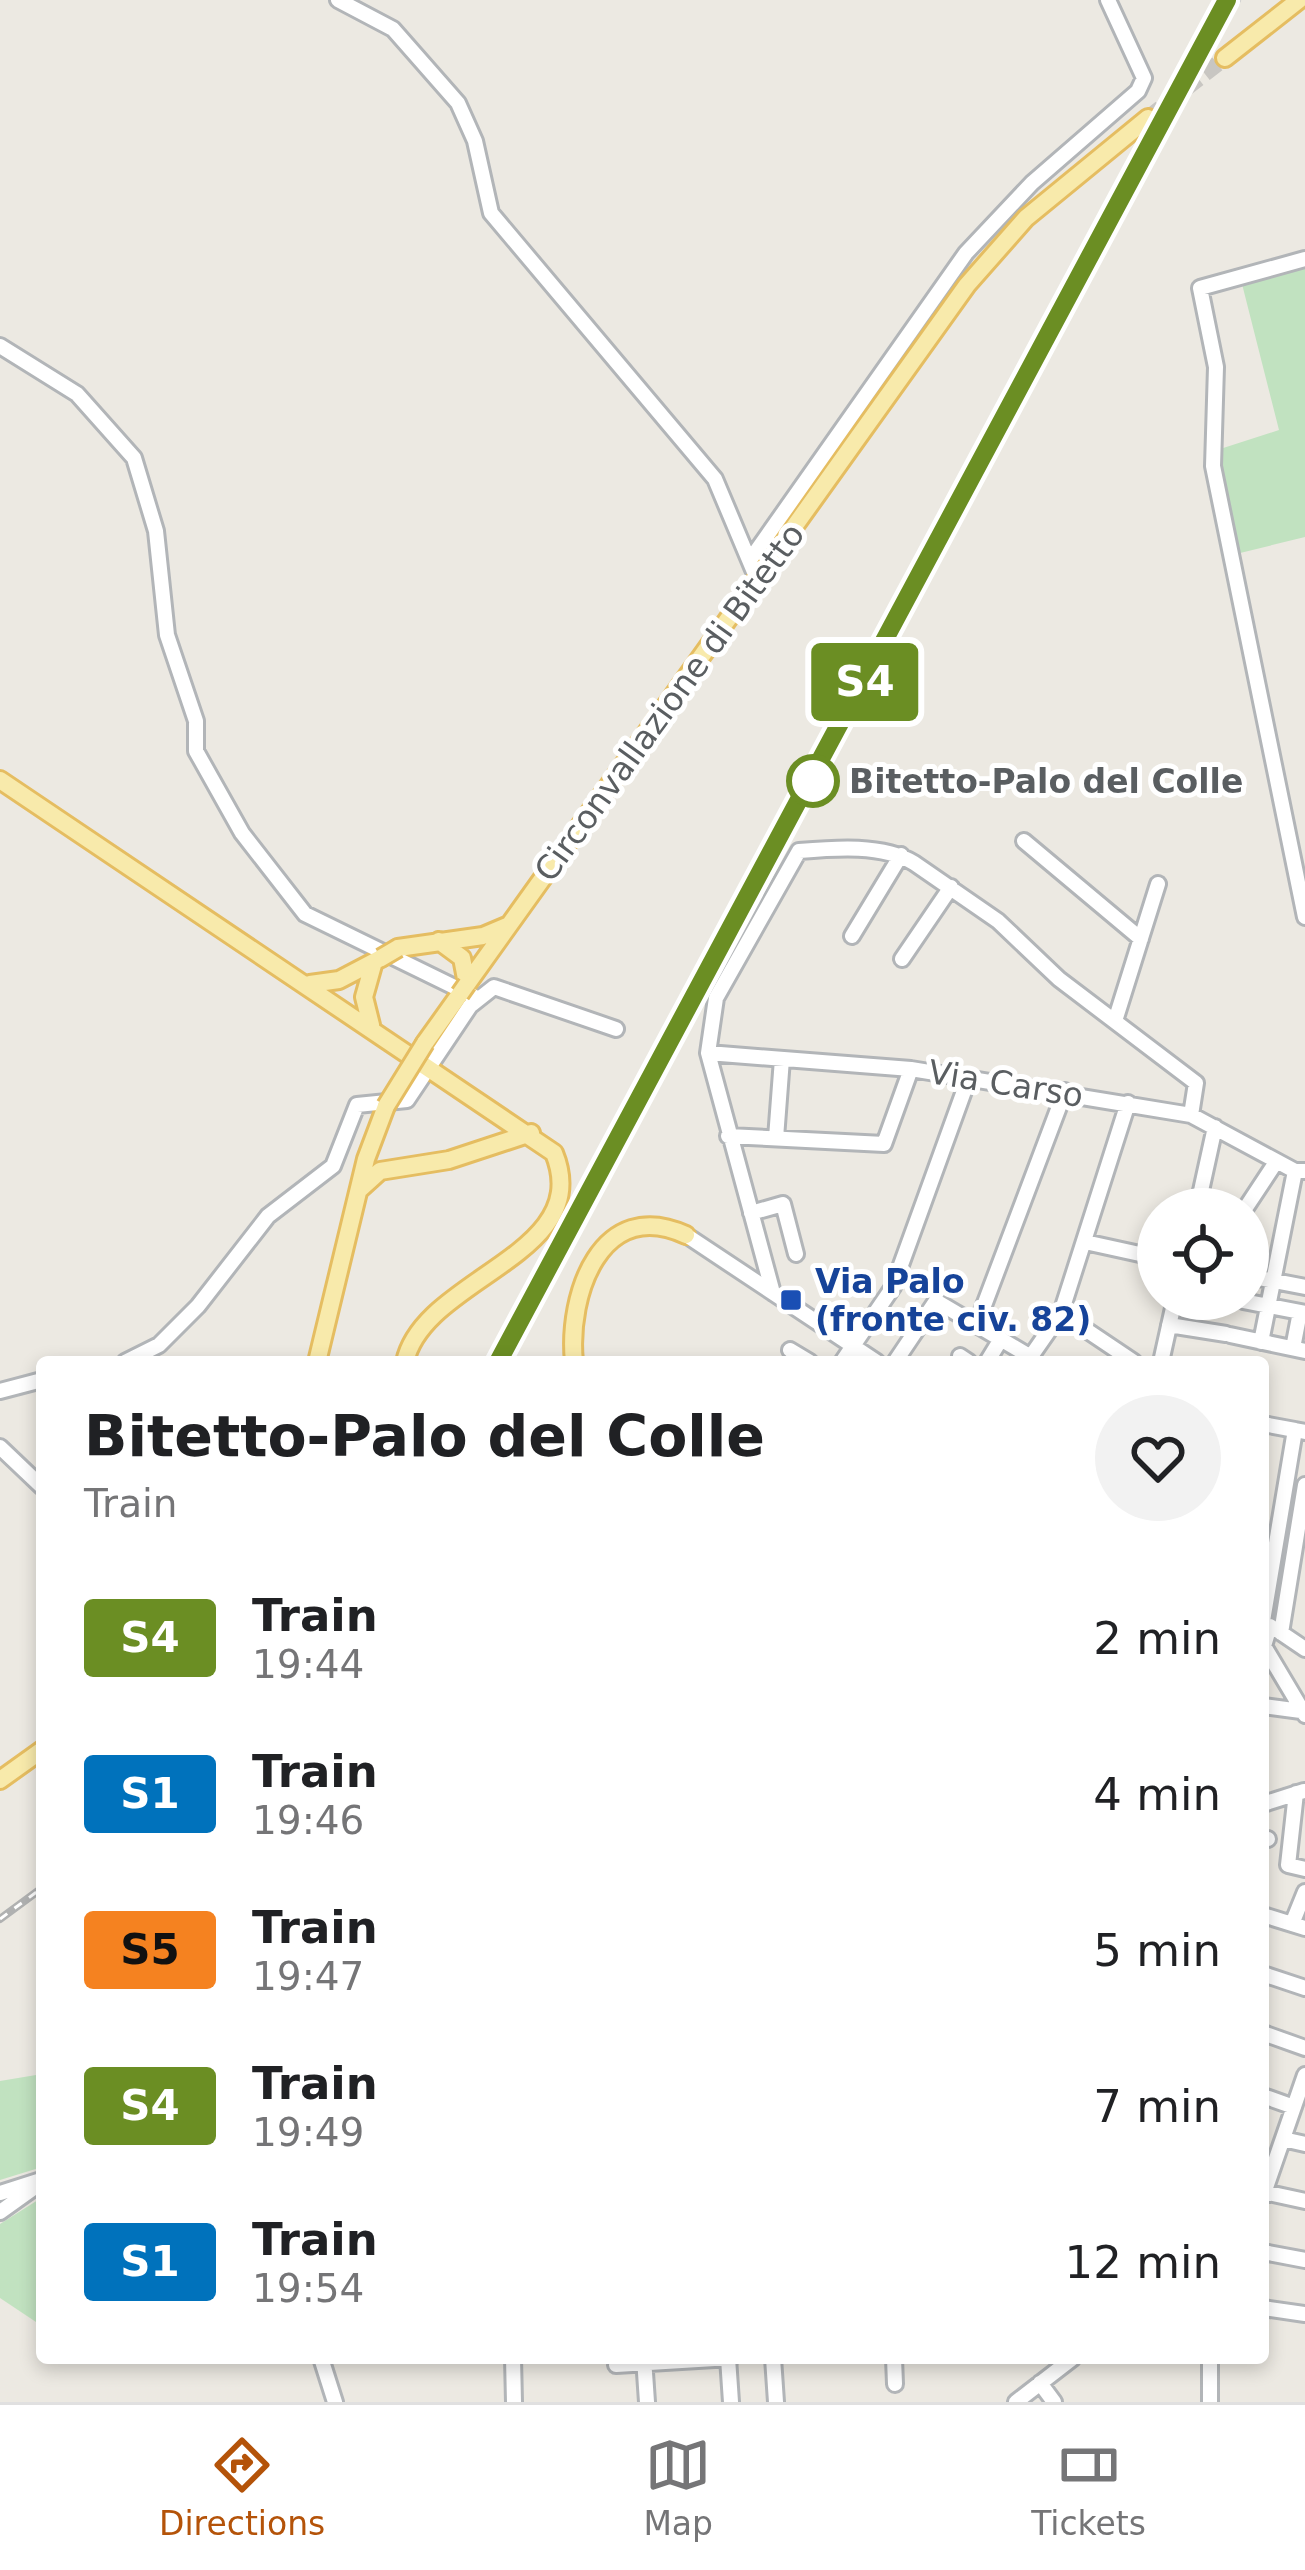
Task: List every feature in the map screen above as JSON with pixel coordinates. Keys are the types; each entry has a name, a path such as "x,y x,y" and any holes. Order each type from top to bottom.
{"main road":[{"path":"1225,58 1299,0"},
{"name":"Circonvallazione di Bitetto","path":"318,1356 376,1130 425,1043 468,992 510,924 980,269 1055,191 1148,118"},
{"path":"0,780 308,984 329,991 489,1105 512,1130"},
{"path":"329,991 398,948 484,936 510,924"},
{"path":"438,941 462,958 468,992"},
{"path":"372,1026 364,997 374,964"},
{"path":"489,1105 489,1135"},
{"path":"376,1130 382,1153 409,1165"},
{"path":"358,1191 380,1171 467,1154 512,1130"},
{"path":"407,1356 412,1340 430,1319 554,1217 561,1186 559,1164 546,1144 531,1133 512,1130 489,1135 467,1154"},
{"path":"574,1356 573,1310 600,1253 611,1241 642,1226 686,1235"},
{"path":"0,1780 36,1754"}],"street":[{"path":"338,0 393,29 458,103 475,141 491,213 698,455 715,479 757,579"},
{"path":"750,560 966,253 1032,183 1138,92 1144,78 1108,0"},
{"path":"1305,259 1200,288 1216,367 1213,466 1305,917"},
{"path":"0,346 77,394 134,458 156,531 167,635 196,722 196,751 276,880 305,914 468,992 502,988 616,1029"},
{"path":"1024,841 1141,938"},
{"path":"772,1293 708,1052 716,998 799,850 908,859 951,887 1196,1083 1191,1115"},
{"path":"852,936 908,859"},
{"path":"1115,1022 1158,884"},
{"path":"902,959 951,887"},
{"path":"137,1356 159,1346 198,1306 268,1216 333,1166 356,1105 407,1100 468,992"},
{"path":"708,1052 911,1069"},
{"path":"776,1138 782,1059"},
{"name":"Via Carso","path":"728,1136 884,1144 911,1069 1191,1115 1300,1171"},
{"path":"846,1356 907,1255 968,1080"},
{"path":"977,1324 1065,1091"},
{"path":"1032,1356 1061,1313 1128,1103"},
{"path":"1202,1188 1216,1126"},
{"path":"1259,1188 1276,1162"},
{"path":"1269,1301 1300,1171"},
{"path":"751,1213 783,1204 796,1254"},
{"path":"686,1235 868,1356"},
{"path":"1085,1242 1137,1253"},
{"path":"1269,1279 1305,1287"},
{"path":"899,1356 936,1300 1024,1356"},
{"path":"1168,1325 1299,1350 1302,1312 1269,1305"},
{"path":"1061,1313 1124,1356"},
{"path":"1162,1356 1169,1320"},
{"path":"1261,1342 1265,1320"},
{"path":"990,1356 1001,1339"},
{"path":"790,1350 800,1356"},
{"path":"0,1391 36,1382"},
{"path":"1269,1425 1300,1431 1269,1545 1269,1625"},
{"path":"0,1447 36,1481"},
{"path":"1269,1625 1301,1534 1305,1485"},
{"path":"1269,1503 1282,1507"},
{"path":"1269,1625 1305,1649"},
{"path":"1269,1667 1303,1713"},
{"path":"1269,1707 1303,1713"},
{"path":"1269,1802 1301,1792 1288,1865 1305,1869"},
{"path":"1269,1917 1298,1926 1305,1892"},
{"path":"1269,1976 1305,1988"},
{"path":"1269,2035 1305,2048"},
{"path":"1269,2177 1305,2075"},
{"path":"1269,2098 1294,2107"},
{"path":"1283,2139 1305,2144"},
{"path":"0,2192 36,2183"},
{"path":"0,2212 36,2185"},
{"path":"1269,2192 1305,2200"},
{"path":"1269,2253 1305,2260"},
{"path":"1269,2309 1305,2314"},
{"path":"323,2364 335,2402"},
{"path":"512,2364 514,2402"},
{"path":"616,2365 623,2364"},
{"path":"645,2364 647,2402"},
{"path":"729,2364 731,2402"},
{"path":"773,2364 776,2402"},
{"path":"894,2364 895,2384"},
{"path":"1016,2402 1061,2364"},
{"path":"1210,2364 1210,2402"},
{"path":"1040,2383 1054,2402"}],"green space":[{"path":"1305,266 1305,537 1236,554 1217,450 1279,430 1242,284"},
{"path":"36,2075 36,2169 0,2180 0,2081"},
{"path":"36,2201 36,2322 0,2298 0,2224"}],"tunnel":[{"path":"1148,118 1225,58"}],"railway":[{"path":"508,1356 1237,0"},
{"path":"0,1919 36,1892"}],"train":[{"name":"S4","path":"501,1356 1227,0"}],"place":[{"name":"Bitetto-Palo del Colle","path":"813,781"},
{"name":"Via Palo (fronte civ. 82)","path":"791,1300"}]}
